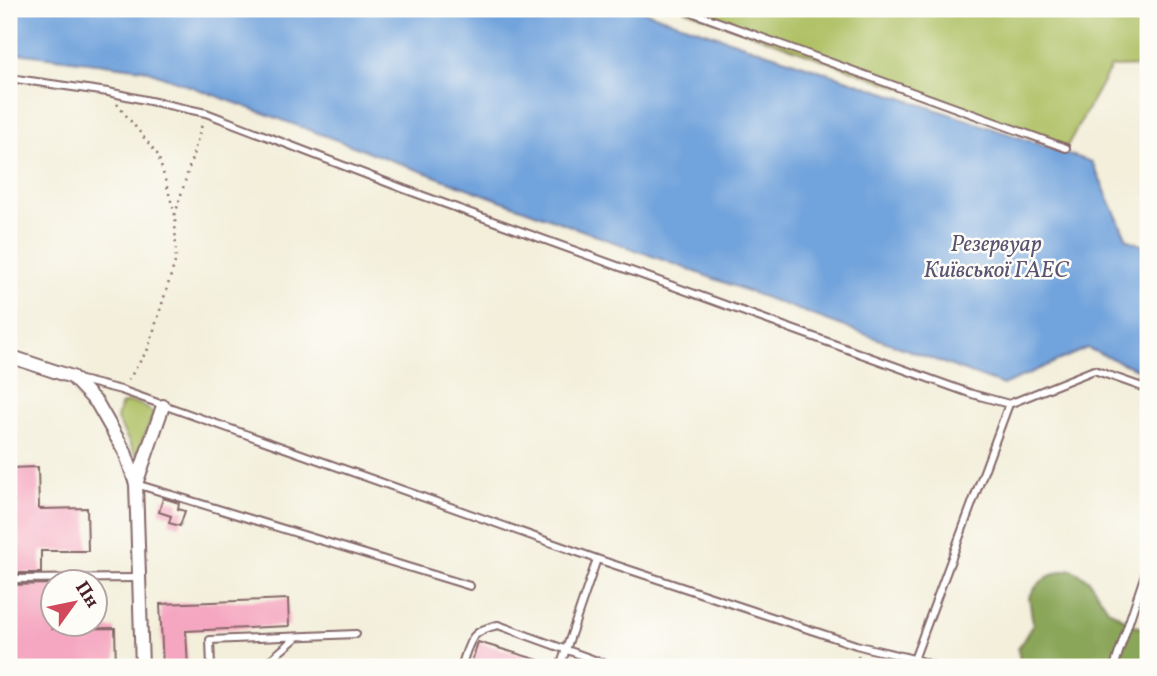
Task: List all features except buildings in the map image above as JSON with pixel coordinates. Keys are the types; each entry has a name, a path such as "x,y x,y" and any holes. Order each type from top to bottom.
{"street":[{"path":"9,356 72,377 97,403 125,452 136,484 142,667"},
{"path":"136,484 163,406"}],"lane":[{"path":"683,9 1066,148"},
{"path":"9,78 108,92 206,113 972,394 1009,404 1094,370 1148,389"},
{"path":"72,377 121,390 597,559 866,648 915,657 938,667"},
{"path":"915,657 1009,404"},
{"path":"136,484 470,586"},
{"path":"560,667 597,559"},
{"path":"1114,667 1148,565"},
{"path":"9,579 139,578"},
{"path":"461,667 472,635 483,628 498,625 614,667"},
{"path":"211,667 210,640 356,634"},
{"path":"262,667 297,637"}],"path":[{"path":"108,92 158,155 175,215 176,259 148,349 121,390"},
{"path":"175,215 206,113"}],"green space":[{"path":"683,9 1148,9 1148,66 1111,67 1066,148"},
{"path":"127,402 139,404 154,413 136,456 117,419 120,406"},
{"path":"1071,569 1088,579 1108,609 1130,623 1148,629 1148,667 1021,667 1018,649 1033,624 1029,597 1046,578"}],"water":[{"name":"Резервуар Київської ГАЕС","path":"9,9 637,9 1092,162 1127,239 1148,248 1148,374 1087,348 1003,385 143,69 9,52"}]}
